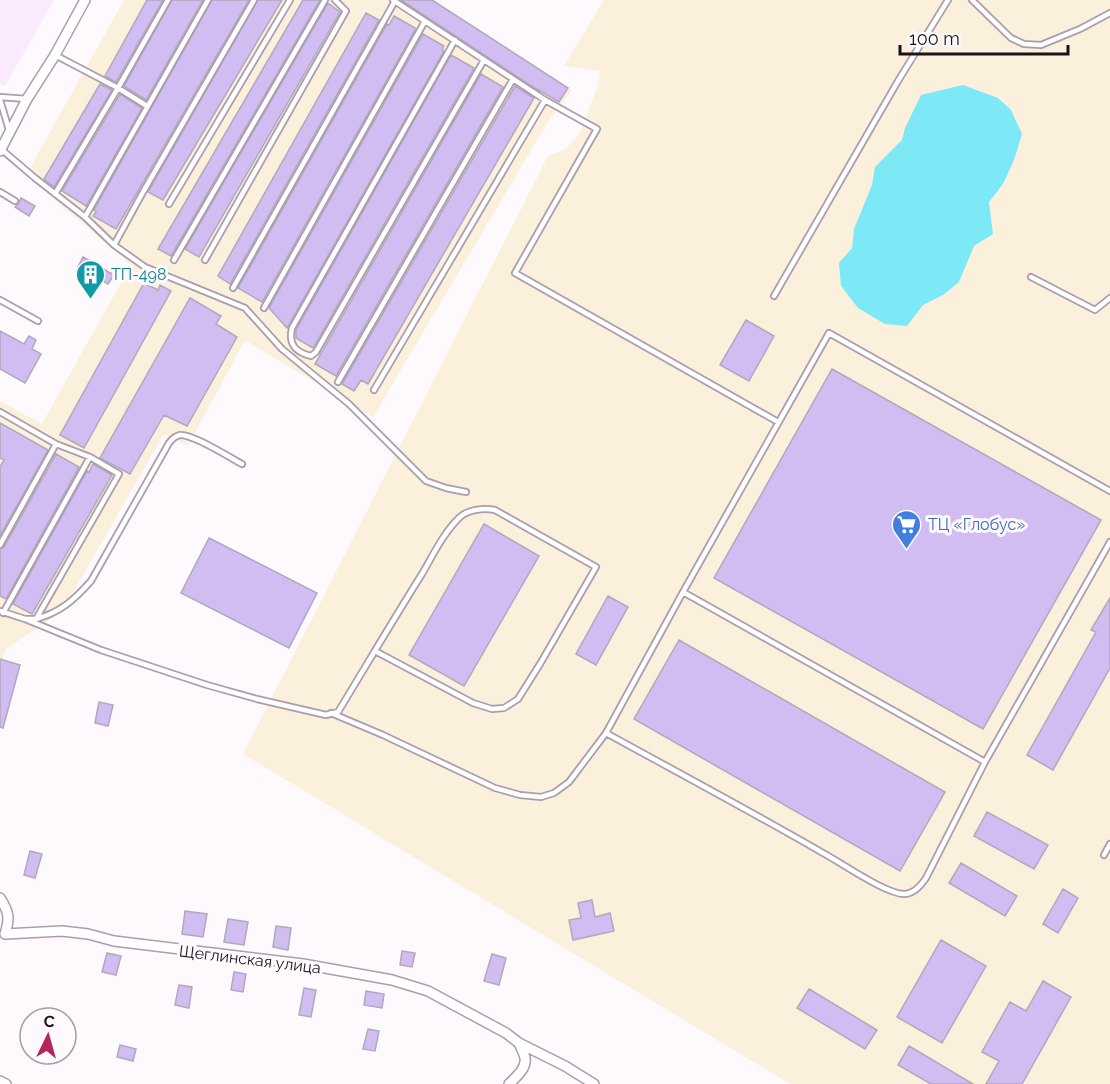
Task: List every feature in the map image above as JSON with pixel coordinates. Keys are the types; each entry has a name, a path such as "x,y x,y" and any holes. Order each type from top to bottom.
{"street":[{"path":"1,150 27,99 55,55 85,0"},
{"name":"Щеглинская улица","path":"0,898 8,912 9,922 3,936 62,931 88,934 114,941 303,964 392,980 428,991 506,1032 519,1043 565,1065 594,1084"},
{"path":"509,1084 524,1065 525,1058 519,1043"},
{"path":"0,1081 6,1084"}],"lane":[{"path":"55,194 168,0"},
{"path":"85,217 208,0"},
{"path":"114,245 254,0"},
{"path":"169,204 290,0"},
{"path":"174,260 325,0"},
{"path":"205,261 346,11 335,0"},
{"path":"774,296 898,81 948,0"},
{"path":"972,0 1011,38 1024,44 1041,45 1080,29 1110,13"},
{"path":"233,288 394,1 545,100 597,129 515,273 778,422"},
{"path":"264,308 425,21"},
{"path":"455,40 292,328 290,337 292,345 304,354 311,356 316,352 484,60"},
{"path":"55,55 147,106"},
{"path":"338,382 513,79"},
{"path":"10,133 0,99 27,99"},
{"path":"374,390 545,100"},
{"path":"1,150 85,217 114,245 145,267 245,308 282,349 349,404 426,481 466,492"},
{"path":"0,192 15,201"},
{"path":"1031,277 1095,310 1110,298"},
{"path":"0,300 38,321"},
{"path":"331,713 495,788 541,798 554,793 569,782 606,733 682,592 829,333 1110,491"},
{"path":"0,412 56,444 90,457 119,474 36,619"},
{"path":"25,619 36,619 64,608 91,581 173,438 180,435 193,438 242,464"},
{"path":"0,545 56,444"},
{"path":"90,457 2,612 101,650 207,685 326,715 338,712 375,651 445,537 461,516 468,511 495,510 596,567 518,699 504,708 492,709 473,703 375,651"},
{"path":"606,733 874,883 905,894 919,888 926,878 985,762 1110,542"},
{"path":"682,592 985,762"},
{"path":"1104,855 1110,844"}],"shaded area":[{"path":"0,0 54,0 5,86 0,84"},
{"path":"124,0 434,0 572,90 549,120 373,417 245,340 188,446 164,434 72,594 56,615 5,650 2,660 0,659 0,401 42,424 131,265 26,175"},
{"path":"604,0 1110,0 1110,1084 790,1084 243,754 548,156 564,150 579,135 599,83 600,71 564,66"}],"water":[{"path":"963,85 998,98 1011,110 1022,134 1003,184 989,202 993,234 974,246 959,282 943,295 923,305 907,326 885,324 858,308 841,286 839,263 852,248 854,229 872,185 875,167 902,140 905,128 921,95"}],"building":[{"path":"147,0 163,0 116,82 105,76"},
{"path":"172,0 203,0 146,100 124,86"},
{"path":"212,0 249,0 116,229 93,216 96,212 94,210"},
{"path":"258,0 282,0 163,200 148,192"},
{"path":"303,0 320,0 171,256 158,249"},
{"path":"401,0 432,0 568,88 559,102"},
{"path":"328,3 340,12 199,257 185,249"},
{"path":"366,13 379,20 230,284 218,276"},
{"path":"394,16 415,30 262,302 238,288 387,24 389,25"},
{"path":"423,34 444,46 442,50 444,51 287,328 269,308"},
{"path":"451,55 474,68 313,348 296,338 296,330"},
{"path":"481,74 503,87 336,376 315,364"},
{"path":"100,84 112,90 54,187 44,179"},
{"path":"515,86 534,98 368,384 361,380 354,391 342,384"},
{"path":"120,94 142,108 86,206 62,191"},
{"path":"21,198 35,206 29,216 15,207"},
{"path":"83,257 114,275 108,284 78,267"},
{"path":"144,283 158,290 160,285 171,291 84,448 60,435"},
{"path":"190,298 221,316 216,324 237,337 187,426 164,415 130,474 100,458"},
{"path":"746,320 774,336 749,381 720,365"},
{"path":"0,331 24,344 29,336 36,340 32,349 41,354 25,383 0,369"},
{"name":"ТЦ «Глобус»","path":"832,369 1101,520 983,729 714,578"},
{"path":"0,423 48,450 0,536 0,467 4,460 0,458"},
{"path":"56,454 79,467 6,599 0,596 0,549 4,547"},
{"path":"93,464 112,475 32,614 13,604"},
{"path":"484,524 539,556 464,686 409,655"},
{"path":"209,538 317,593 289,648 181,593"},
{"path":"608,596 628,607 596,665 576,654"},
{"path":"1110,598 1110,668 1053,770 1027,755 1096,632 1091,630"},
{"path":"679,640 945,792 900,871 634,719"},
{"path":"0,659 20,665 3,728 0,727"},
{"path":"99,702 113,705 108,726 95,723"},
{"path":"987,812 1048,845 1034,869 974,836"},
{"path":"30,851 42,854 35,878 24,875"},
{"path":"961,863 1017,896 1005,916 949,883"},
{"path":"1063,889 1078,898 1058,933 1043,924"},
{"path":"592,900 595,917 610,913 614,931 573,940 569,920 581,918 578,903"},
{"path":"185,911 207,914 203,937 182,934"},
{"path":"228,919 248,922 244,945 224,942"},
{"path":"276,926 291,928 288,950 273,947"},
{"path":"941,940 986,966 942,1043 897,1017"},
{"path":"402,951 415,953 412,967 400,965"},
{"path":"107,953 121,956 116,975 102,972"},
{"path":"492,954 506,958 499,985 484,981"},
{"path":"234,972 246,974 243,992 231,990"},
{"path":"1043,981 1071,997 1022,1084 986,1084 999,1061 982,1052 1010,1002 1026,1011"},
{"path":"179,985 192,987 189,1008 175,1005"},
{"path":"304,988 316,990 311,1017 299,1015"},
{"path":"809,989 877,1030 865,1049 797,1008"},
{"path":"366,991 384,994 382,1008 364,1005"},
{"path":"368,1029 379,1031 375,1051 363,1049"},
{"path":"120,1045 136,1049 133,1061 117,1057"},
{"path":"909,1046 973,1084 931,1084 898,1065"}],"place":[{"name":"ТП-498","path":"90,300"},
{"name":"ТЦ «Глобус»","path":"907,550"}]}
